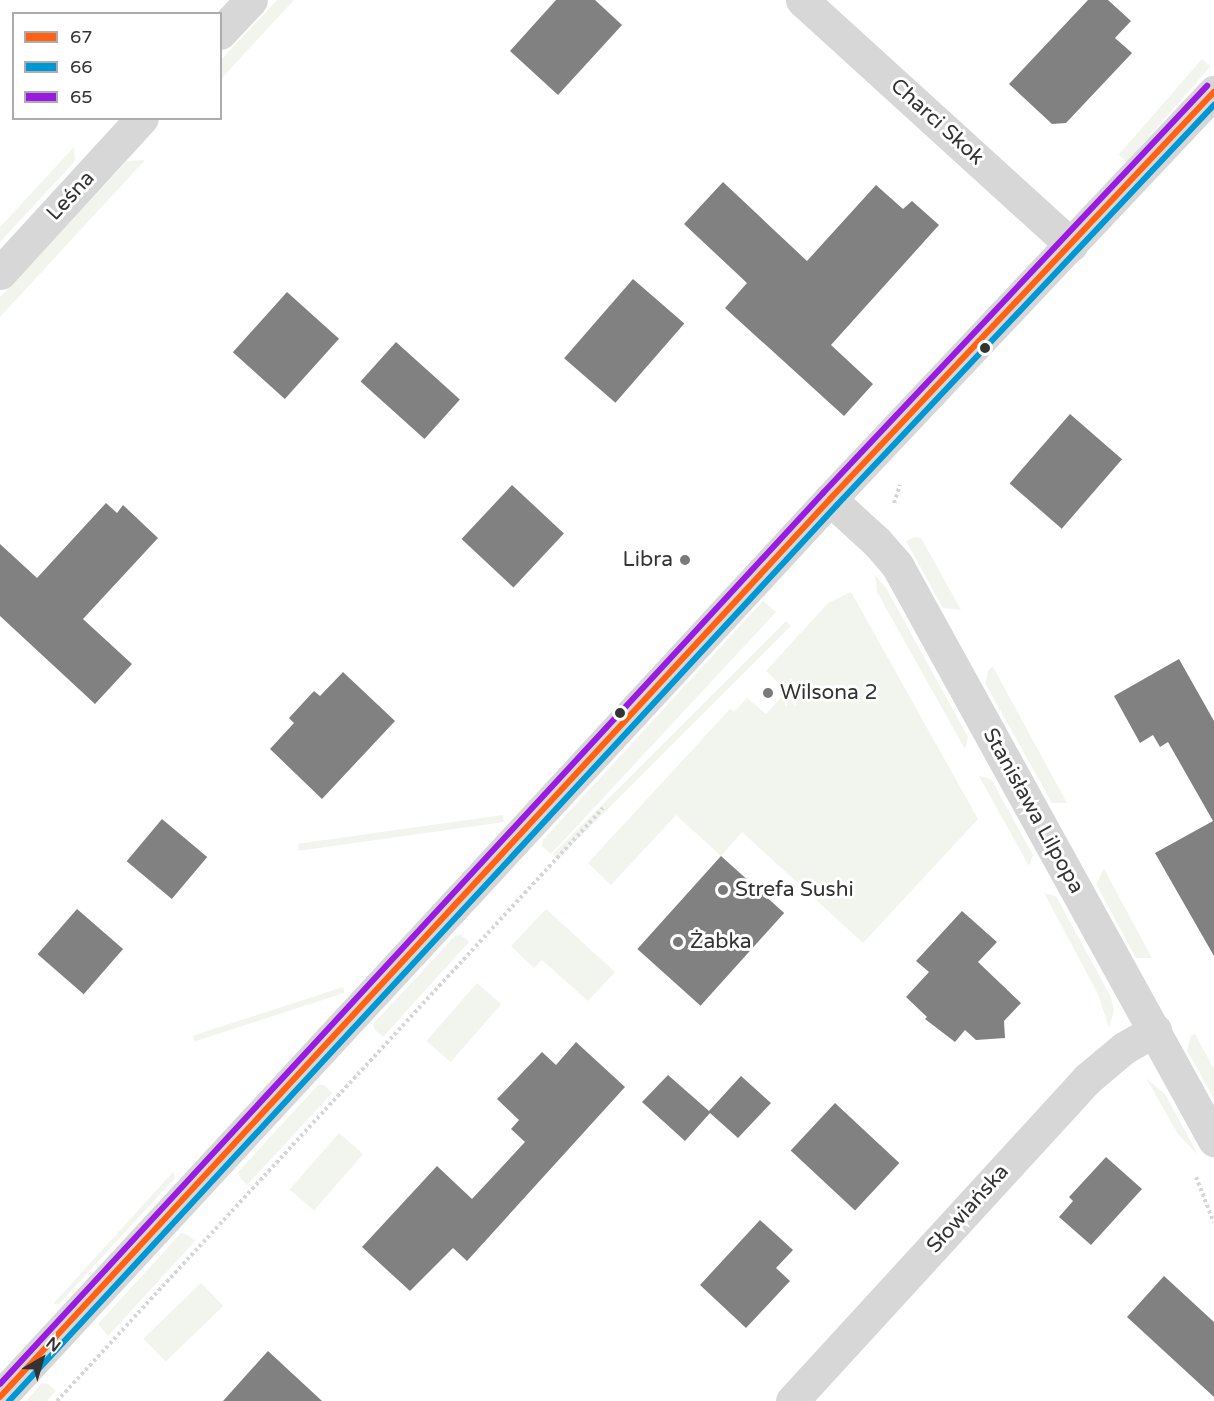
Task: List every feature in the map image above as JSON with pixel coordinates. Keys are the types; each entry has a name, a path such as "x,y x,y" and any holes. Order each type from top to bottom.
{"street":[{"path":"222,31 251,0"},
{"name":"Charci Skok","path":"802,0 1071,245"},
{"path":"0,1397 830,499 1214,92"},
{"name":"Leśna","path":"0,273 140,120"},
{"name":"Stanisława Lilpopa","path":"830,499 873,537 897,565 1214,1140"},
{"name":"Słowiańska","path":"792,1401 1087,1079 1124,1048 1155,1030"}],"path":[{"path":"57,1401 605,807"}],"shaded area":[{"path":"277,0 294,0 222,78 222,59"},
{"path":"1202,59 1210,66 1127,162 1119,155"},
{"path":"74,147 75,161 0,242 0,227"},
{"path":"145,160 0,317 0,297 127,161"},
{"path":"915,537 921,538 961,610 943,608 906,541"},
{"path":"875,575 886,588 968,737 965,749 877,592"},
{"path":"851,592 978,819 863,943 742,832 721,856 676,815 611,885 588,863 730,709 734,712 747,698 766,714 787,691 766,671 828,603"},
{"path":"763,601 776,612 551,854 542,846 543,840"},
{"path":"786,621 791,626 558,859 553,854"},
{"path":"993,667 1067,803 1052,803 985,683 989,669"},
{"path":"979,776 991,779 1033,855 1029,866"},
{"path":"503,815 504,822 299,851 298,844"},
{"path":"1104,869 1152,958 1136,958 1096,884"},
{"path":"1044,893 1056,896 1110,995 1114,1010 1109,1028 1098,994"},
{"path":"546,909 615,972 588,1001 542,960 534,968 511,946"},
{"path":"461,935 469,942 383,1037 374,1029 373,1024 455,936"},
{"path":"477,983 501,1004 451,1062 426,1041"},
{"path":"343,987 345,993 195,1042 193,1036"},
{"path":"1195,1034 1214,1069 1214,1099 1187,1050 1191,1036"},
{"path":"1146,1078 1165,1094 1198,1155 1178,1134"},
{"path":"318,1085 324,1085 332,1093 247,1185 238,1172"},
{"path":"339,1133 363,1154 314,1211 290,1190"},
{"path":"173,1172 175,1178 59,1304 53,1304"},
{"path":"181,1233 195,1241 108,1336 98,1324"},
{"path":"201,1283 223,1306 166,1362 143,1339"},
{"path":"42,1383 48,1384 56,1391 47,1401 26,1401"}],"building":[{"path":"556,0 595,0 622,25 558,95 510,51"},
{"path":"1088,0 1108,0 1131,21 1115,38 1132,53 1066,123 1052,124 1009,84"},
{"path":"723,182 807,261 876,185 903,209 912,201 939,225 831,345 873,384 844,416 725,308 747,283 684,224"},
{"path":"633,279 684,324 615,403 564,358"},
{"path":"287,292 339,339 285,399 233,352"},
{"path":"396,342 460,400 424,439 361,381"},
{"path":"1070,414 1122,459 1062,529 1010,483"},
{"path":"512,485 564,533 513,588 462,539"},
{"path":"106,503 117,513 123,505 158,538 83,619 132,664 95,704 0,616 0,544 37,578"},
{"path":"1179,659 1214,721 1214,956 1155,853 1213,821 1168,742 1160,747 1153,735 1140,743 1114,696"},
{"path":"343,672 395,721 322,799 270,749 294,723 289,718 314,691 320,696"},
{"path":"162,819 207,857 172,899 127,861"},
{"path":"721,856 784,913 701,1006 637,949"},
{"path":"77,909 123,949 84,994 38,954"},
{"path":"962,911 997,942 978,962 1021,1003 1004,1021 1005,1038 976,1040 965,1030 955,1042 925,1019 927,1017 906,997 929,972 916,961"},
{"path":"576,1042 625,1087 467,1261 453,1248 410,1291 362,1247 437,1166 472,1199 525,1142 511,1129 519,1120 497,1099 542,1052 556,1065"},
{"path":"668,1075 709,1111 741,1076 771,1103 738,1138 710,1113 685,1141 642,1102"},
{"path":"835,1103 899,1163 855,1211 791,1151"},
{"path":"1106,1157 1142,1189 1091,1245 1059,1217 1073,1201 1069,1197"},
{"path":"760,1220 793,1250 776,1268 790,1281 746,1328 700,1285"},
{"path":"1164,1276 1214,1322 1214,1397 1127,1317"},
{"path":"268,1351 322,1401 223,1401"}],"transit line":[{"name":"65","path":"0,1384 823,493 1207,86"},
{"name":"67","path":"0,1397 830,499 1214,92"},
{"name":"66","path":"9,1401 837,505 1214,105"}],"place":[{"name":"Libra","path":"685,560"},
{"name":"Wilsona 2","path":"768,693"},
{"name":"Strefa Sushi","path":"723,890"},
{"name":"Żabka","path":"678,942"}]}
